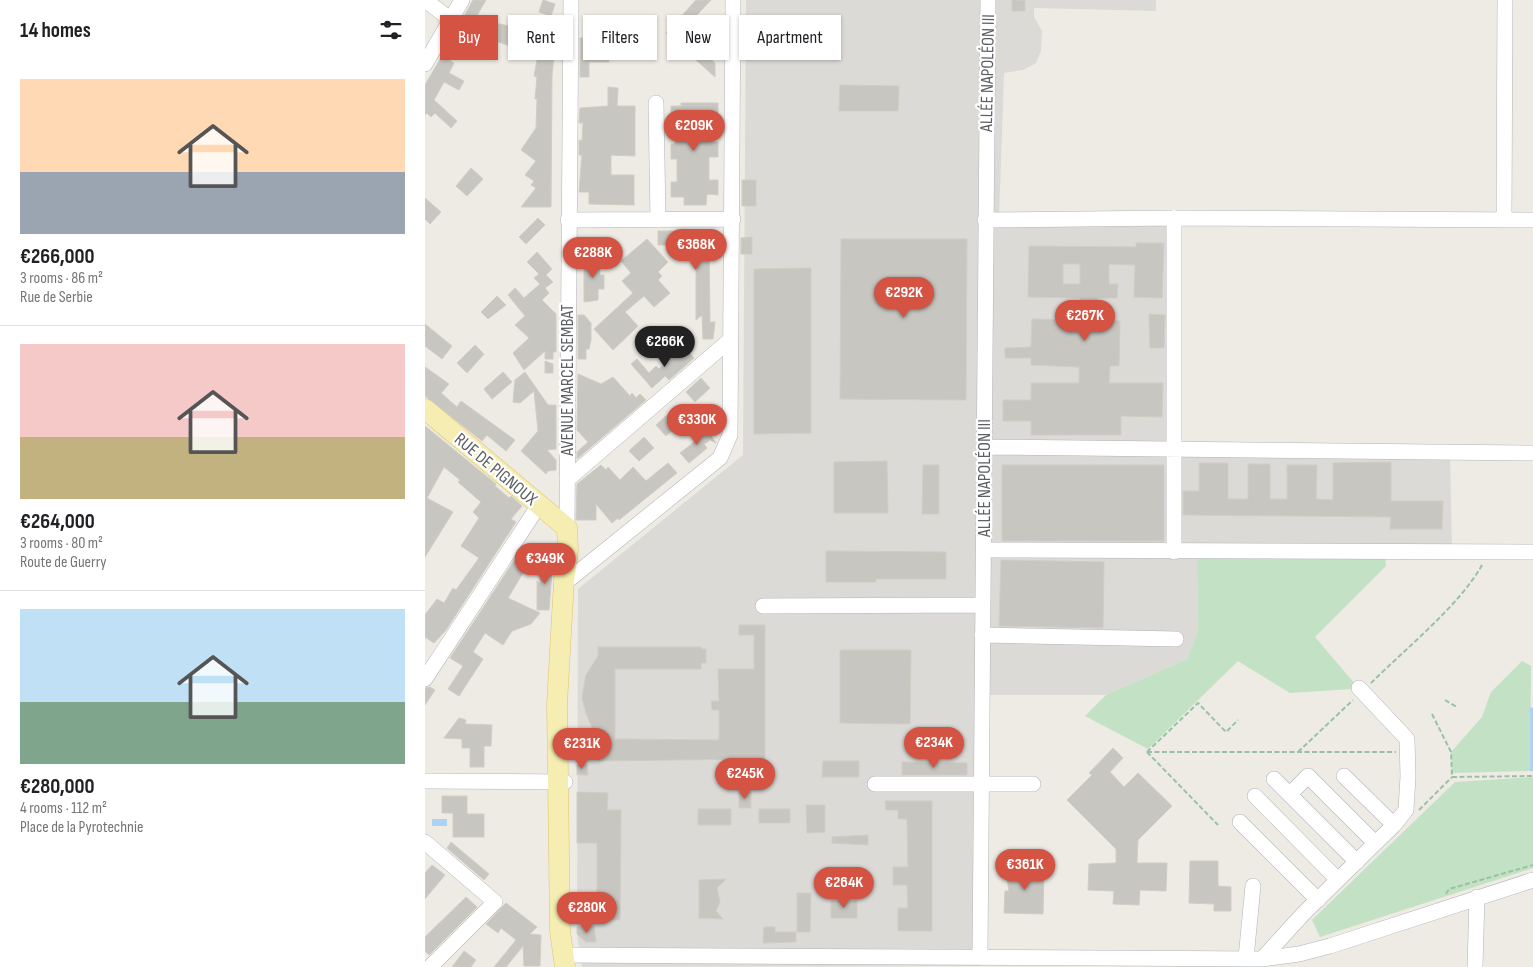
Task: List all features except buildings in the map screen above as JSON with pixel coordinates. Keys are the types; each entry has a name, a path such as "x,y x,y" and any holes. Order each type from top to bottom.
{"main road":[{"name":"RUE DE PIGNOUX","path":"425,409 567,528"},
{"name":"AVENUE MARCEL SEMBAT","path":"565,961 560,931 562,782 557,704 568,579 567,528"}],"street":[{"path":"425,0 444,15"},
{"path":"454,15 463,0"},
{"name":"AVENUE MARCEL SEMBAT","path":"567,528 571,0"},
{"path":"568,579 720,458 730,435 733,219 733,0"},
{"name":"ALLÉE NAPOLÉON III","path":"981,955 988,0"},
{"path":"1504,219 1505,0"},
{"path":"425,64 440,39"},
{"path":"656,103 657,220"},
{"path":"1174,218 1174,552"},
{"path":"985,220 1174,218 1533,220"},
{"path":"568,220 733,219"},
{"path":"567,480 730,340"},
{"path":"984,447 1533,453"},
{"path":"425,679 539,505"},
{"path":"984,550 1533,552"},
{"path":"763,606 983,605"},
{"path":"982,635 1176,639"},
{"path":"1262,958 1394,826 1406,810 1407,740 1361,689"},
{"path":"1290,794 1308,776 1375,844"},
{"path":"1344,776 1394,826"},
{"path":"1274,779 1357,862"},
{"path":"425,781 562,782"},
{"path":"875,784 1033,784"},
{"path":"1255,796 1338,880"},
{"path":"1240,822 1318,900"},
{"path":"425,842 495,902 430,967"},
{"path":"565,961 778,961 981,955 1262,958 1299,954 1330,946 1533,880"},
{"path":"1434,911 1449,898 1487,885 1501,890"},
{"path":"1246,958 1253,886"},
{"path":"1475,967 1477,897"}],"path":[{"path":"1299,752 1474,579 1489,552"},
{"path":"1445,700 1457,707"},
{"path":"1147,752 1198,703 1226,732 1237,720"},
{"path":"1432,714 1451,752 1452,777 1533,776"},
{"path":"1147,752 1408,752"},
{"path":"1147,752 1218,825"}],"shaded area":[{"path":"746,0 1156,0 1156,11 1034,8 1034,17 1042,31 1041,51 1036,63 1023,70 1004,73 999,219 1174,218 1174,450 1450,453 1452,552 1197,552 1198,631 1187,659 1106,695 982,695 981,966 582,967 577,934 578,589 743,455 746,60 841,60 841,15 746,15"}],"green space":[{"path":"1197,552 1385,552 1386,566 1315,637 1356,685 1352,689 1290,693 1238,661 1148,749 1085,716 1106,695 1187,659 1198,631"},
{"path":"1522,661 1531,666 1530,771 1452,773 1451,752 1482,717 1491,692"},
{"path":"1533,777 1533,868 1320,937 1312,920 1455,782"}],"water":[{"path":"1530,707 1533,708 1533,771 1530,771"},
{"path":"432,819 447,819 447,826 432,826"}]}
